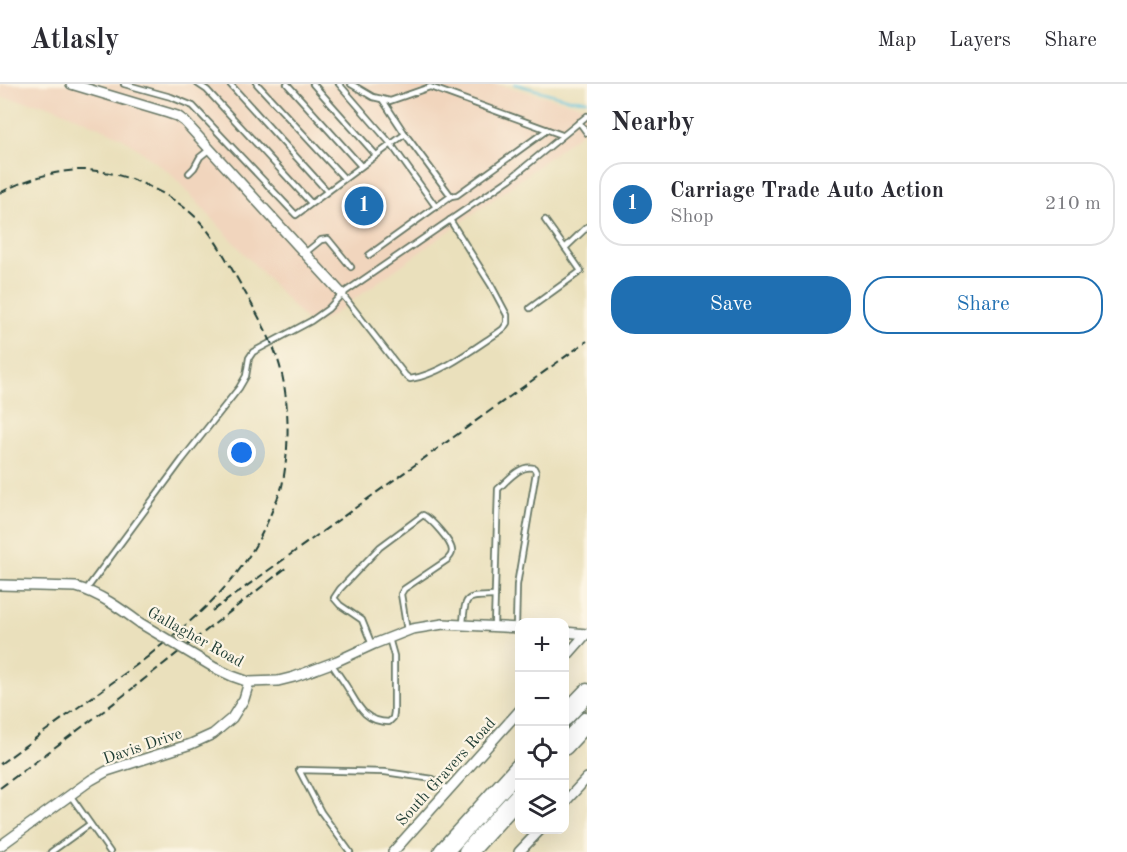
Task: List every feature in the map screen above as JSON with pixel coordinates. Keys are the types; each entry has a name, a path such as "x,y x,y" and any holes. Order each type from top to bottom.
{"highway":[{"path":"569,712 587,693"},
{"path":"569,741 587,721"},
{"path":"443,852 515,771"},
{"path":"468,852 515,799"}],"street":[{"path":"71,84 177,116 184,121 342,294"},
{"name":"Gallagher Road","path":"0,585 76,587 86,590 215,668 249,682 278,681 294,677 407,631 442,624 515,628"},
{"path":"569,632 587,634"},
{"path":"569,654 587,634"},
{"name":"Davis Drive","path":"0,846 91,780 107,771 190,744 213,734 232,718 244,699 249,682"},
{"name":"South Gravers Road","path":"393,852 515,715"},
{"path":"569,798 587,778"},
{"path":"519,852 536,834"}],"lane":[{"path":"124,84 171,97 193,106 296,215 405,134"},
{"path":"198,84 213,96 311,203"},
{"path":"230,84 327,191"},
{"path":"258,84 344,178"},
{"path":"287,84 361,166"},
{"path":"313,84 376,155"},
{"path":"339,84 391,144 436,207"},
{"path":"351,84 373,97 390,100 430,87 562,135"},
{"path":"382,99 451,195"},
{"path":"86,590 182,460 239,388 246,376 249,358 253,352 312,321 342,294 510,179 587,116"},
{"path":"579,122 587,133"},
{"path":"369,255 451,195 457,195 548,130"},
{"path":"189,173 200,157 210,149"},
{"path":"342,294 410,379 436,371 496,334 507,323 507,315 450,220"},
{"path":"545,220 581,271"},
{"path":"565,248 587,227"},
{"path":"305,253 321,240 328,239 351,267"},
{"path":"530,308 587,267"},
{"path":"494,626 498,489 523,468 529,466 536,472 516,585 518,618"},
{"path":"372,645 362,620 334,598 380,547 423,515 437,527 452,552 447,560 404,589 401,594 407,631"},
{"path":"463,624 464,606 467,599 495,596"},
{"path":"331,663 357,707 367,716 389,722 393,718 394,711 394,656 389,638"},
{"path":"350,852 321,812 299,770 385,772 433,778 449,790"},
{"path":"70,795 110,852"},
{"path":"51,852 90,824"}],"shaded area":[{"path":"0,84 496,84 587,107 587,128 513,185 331,316 311,326 171,174 122,137 51,106 0,97"}],"waterway":[{"path":"515,84 569,99 587,100"}],"railway":[{"path":"0,193 38,177 78,170 111,173 163,193 192,214 214,240 257,313 278,360 285,390 288,423 285,471 272,511 249,556 220,593 147,657"},
{"path":"212,611 587,341"},
{"path":"0,788 105,710 287,567"},
{"path":"0,764 153,653"}],"place":[{"name":"Carriage Trade Auto Action","path":"364,206"}]}
